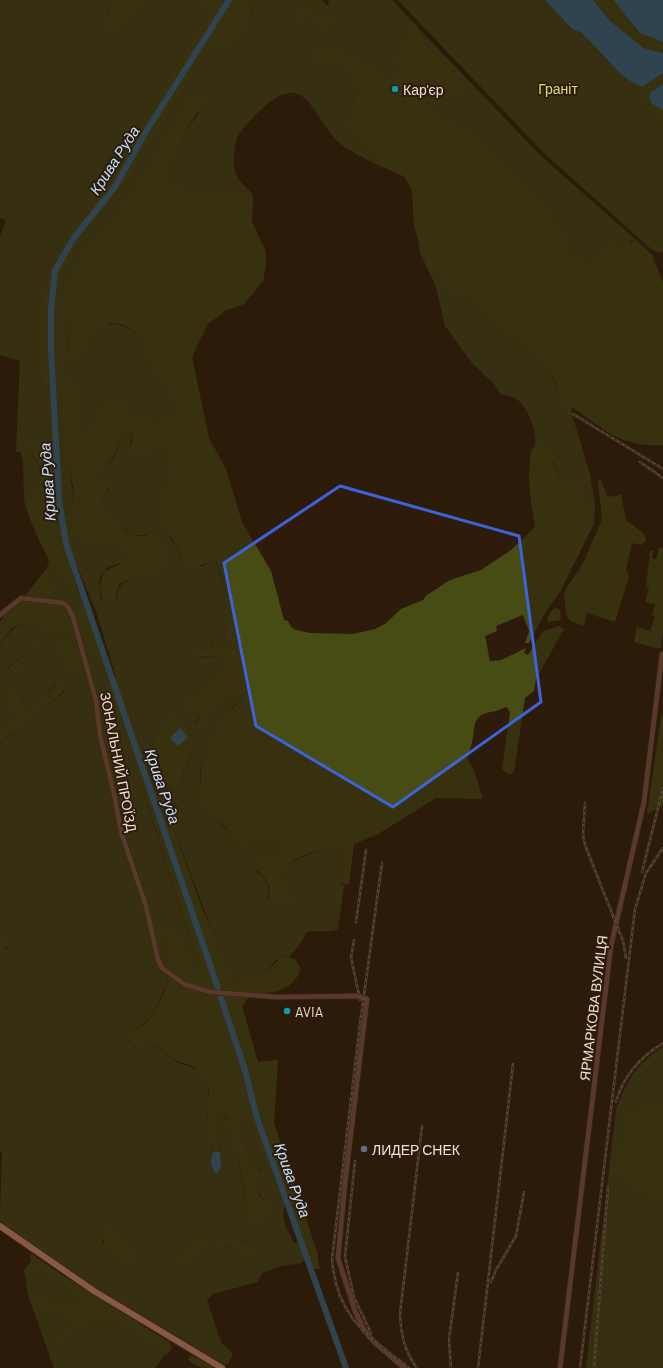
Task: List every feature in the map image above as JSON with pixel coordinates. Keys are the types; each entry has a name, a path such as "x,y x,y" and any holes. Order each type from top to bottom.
{"main road":[{"path":"0,1226 94,1291 222,1368"}],"street":[{"name":"ЗОНАЛЬНИЙ ПРОЇЗД","path":"0,614 21,598 63,603 68,607 76,627 96,701 100,735 121,832 146,906 160,963 170,975 195,989 210,992 253,996 358,996 367,999 345,1183 338,1258 355,1311 364,1330 374,1342 404,1368"},
{"name":"ЯРМАРКОВА ВУЛИЦЯ","path":"560,1368 611,946 644,802 662,654"}],"highlighted area":[{"path":"340,486 519,536 541,702 393,807 256,726 224,563"}],"green space":[{"path":"0,0 115,0 108,13 119,32 153,0 202,0 206,16 122,155 118,170 111,182 72,227 58,249 48,273 42,297 39,323 39,348 41,374 50,425 49,441 45,446 39,442 27,448 38,463 43,488 51,494 56,508 52,513 29,491 24,495 23,460 20,452 16,452 20,361 0,355 0,236 6,221 0,218"},
{"path":"115,0 153,0 119,32 110,33 107,20"},
{"path":"202,0 252,0 251,17 226,48 209,48 133,172 86,232 71,261 58,295 58,409 67,521 77,555 70,565 77,588 63,579 50,561 32,525 24,495 29,491 35,492 52,513 56,508 51,494 39,482 40,468 36,459 27,448 28,442 34,440 45,445 49,441 50,425 41,374 39,348 39,323 42,297 48,273 58,249 77,220 101,195 111,182 118,170 122,155 206,16"},
{"path":"252,0 306,0 307,3 298,14 311,1 310,0 322,0 326,5 328,5 329,0 392,0 411,20 406,23 405,38 398,49 398,70 394,75 387,78 364,60 357,58 322,61 339,63 354,74 356,92 346,124 352,135 360,144 380,157 378,165 354,153 337,141 312,106 305,99 297,94 288,93 277,98 259,111 244,127 236,141 234,166 236,175 251,192 189,190 171,180 168,172 186,130 199,113 195,91 190,94 163,138 152,163 131,189 114,214 84,242 67,315 69,329 68,357 77,366 92,335 103,326 109,324 122,326 137,333 149,368 156,376 167,384 177,417 154,420 132,417 124,402 114,403 103,410 94,426 84,436 80,431 76,419 76,400 79,388 72,375 71,482 77,538 92,547 105,546 125,550 127,554 122,561 107,568 101,575 99,588 102,601 108,604 117,599 120,587 123,583 130,580 147,534 131,534 116,518 102,510 101,507 102,499 109,489 104,479 98,479 97,474 113,459 124,433 129,432 132,437 130,442 141,455 151,449 163,449 171,466 171,472 161,493 161,516 170,539 178,547 182,560 202,567 215,558 228,597 222,615 228,644 225,647 217,643 212,643 210,649 202,650 200,658 216,656 223,663 222,667 184,702 191,711 199,708 203,710 203,715 196,721 198,731 211,711 220,701 228,696 244,694 232,708 223,723 202,765 200,781 205,795 218,820 228,832 231,843 235,845 271,838 278,842 282,848 276,860 256,871 263,877 267,884 269,891 267,900 277,900 291,903 298,899 286,880 283,871 283,867 285,865 319,850 342,846 339,881 344,886 338,929 306,933 300,944 289,957 285,956 275,961 267,972 255,971 238,980 233,979 209,922 173,827 174,805 195,740 178,715 172,713 156,731 153,742 154,748 156,754 162,755 166,758 166,762 160,771 165,780 170,800 162,799 154,789 119,680 116,677 96,611 74,559 77,555 67,521 58,409 58,295 71,261 86,232 133,172 209,48 251,17"},
{"path":"306,0 310,0 313,11 302,21 298,18 298,15 307,3"},
{"name":"Граніт","path":"398,0 545,0 572,29 582,33 632,82 642,87 638,98 645,111 663,124 663,252 659,253 651,249 545,154"},
{"path":"593,0 613,0 634,25 636,30 663,42 663,53 644,48 610,21"},
{"path":"320,12 332,19 332,23 327,30 322,30 316,22 316,16"},
{"path":"411,20 418,28 430,49 441,56 461,84 461,93 457,96 449,93 431,79 421,83 419,86 427,95 428,106 467,129 511,168 560,224 573,254 590,263 599,257 605,248 613,244 625,249 635,239 652,255 663,282 663,445 648,445 624,440 604,430 572,407 571,413 576,427 566,411 555,381 544,365 507,332 489,322 467,299 456,295 445,286 428,265 422,253 414,226 412,191 405,177 378,165 380,157 360,144 352,135 346,124 356,92 354,74 339,63 311,58 313,52 323,49 357,57 371,64 387,78 394,75 398,70 398,49 405,38 406,23"},
{"path":"418,28 541,156 635,239 631,241 628,248 606,247 597,260 590,263 573,254 560,224 511,168 467,129 428,106 427,95 419,86 421,83 431,79 449,93 441,56 430,49"},
{"path":"663,73 663,84 654,90 656,106 663,110 663,124 645,111 638,98 642,87"},
{"path":"196,91 202,94 202,105 186,130 168,172 171,180 189,190 251,192 253,197 252,222 266,252 266,265 263,281 244,304 225,311 207,325 192,357 209,438 226,469 242,522 271,571 284,620 288,621 291,627 296,630 310,633 353,634 375,629 385,624 401,609 423,600 427,595 450,580 481,570 511,550 535,527 530,494 529,470 532,450 538,445 541,444 548,446 554,451 555,455 551,461 560,478 566,481 578,477 582,483 578,491 580,496 595,504 594,524 560,592 545,613 529,643 525,643 529,631 523,615 496,626 497,631 485,636 490,661 501,660 526,648 524,653 528,655 542,632 559,626 564,629 536,679 534,691 525,698 514,772 509,775 502,769 510,713 508,708 505,707 497,711 484,714 477,719 467,757 475,774 483,799 436,798 378,834 354,844 349,883 346,885 339,881 342,846 319,850 302,856 283,868 286,880 298,899 297,902 291,903 277,900 271,907 267,907 269,887 264,877 257,869 255,858 264,853 276,860 282,848 278,842 271,838 237,845 231,843 230,836 224,826 204,806 200,785 203,763 211,741 228,713 244,695 227,696 215,708 197,732 194,725 203,715 203,710 199,708 191,711 187,710 184,702 222,667 223,663 216,656 195,657 197,651 210,649 214,641 225,647 228,644 222,614 228,597 216,559 193,569 185,566 178,547 167,533 161,516 161,493 171,472 171,466 163,449 156,448 137,457 131,449 132,436 129,432 124,433 112,459 97,474 99,479 108,477 111,482 101,501 102,510 116,518 124,529 131,534 137,536 152,536 161,539 165,544 168,553 162,565 155,572 121,583 119,585 114,603 108,604 103,601 99,588 104,571 119,565 127,554 125,550 105,546 86,547 81,543 75,534 74,491 61,411 63,386 67,376 72,375 79,388 76,419 80,431 84,436 89,432 101,412 110,403 118,400 124,401 132,417 154,420 177,417 167,384 156,376 149,368 137,333 124,325 111,323 97,329 87,343 79,364 74,366 68,357 69,329 67,315 67,290 84,242 114,214 131,189 152,163 163,138 190,94"},
{"path":"418,240 422,253 456,295 467,299 489,322 507,332 544,365 552,377 563,399 566,411 576,427 590,475 595,504 584,499 578,494 577,491 582,483 578,477 566,481 560,478 544,444 535,447 535,434 533,427 523,405 513,397 501,395 494,384 472,363 445,326 436,287 420,253"},
{"path":"600,478 607,495 613,497 621,494 626,520 644,534 646,540 642,545 632,543 626,569 629,576 615,622 587,613 584,626 570,621 568,618 564,595 566,589 582,565 602,520 598,481"},
{"path":"35,532 61,578 77,588 86,606 82,606 100,664 105,662 109,678 108,687 121,722 199,966 195,976 181,938 164,930 168,982 152,1017 141,1025 135,1033 133,1045 137,1049 154,1043 170,1058 179,1063 195,1068 203,1074 209,1093 207,1122 214,1153 211,1168 217,1174 220,1153 219,1143 215,1132 221,1120 221,1109 226,1115 230,1126 242,1177 249,1217 264,1200 255,1188 260,1170 257,1168 252,1169 251,1167 238,1117 241,1113 242,1119 250,1124 267,1170 273,1171 285,1204 283,1213 285,1225 294,1243 298,1242 304,1259 302,1263 281,1266 262,1273 258,1282 213,1294 207,1300 221,1342 233,1354 228,1364 224,1366 95,1289 55,1260 57,1256 54,1252 0,1214 2,1153 0,1150 0,951 8,948 6,939 0,939 0,744 65,691 55,684 41,700 28,709 23,706 20,693 15,712 15,719 12,723 0,730 0,644 12,630 23,624 36,626 52,636 53,631 60,633 59,605 47,568 49,560","holes":["33,633 42,648 27,658 24,664 6,672 7,668 36,647","72,642 76,653 61,659 58,656","119,758 128,792 127,798 124,798 120,789","112,1227 120,1239 133,1245 106,1245 102,1242","196,1235 199,1256 189,1261 182,1255 191,1247","243,1240 252,1261 242,1248 235,1244 221,1248"]},
{"path":"659,547 663,549 663,630 661,648 655,648 634,642 637,627 650,631 655,617 652,615 655,604 645,602 649,588 646,587 650,551 653,551 652,558 656,559"},
{"path":"47,568 59,605 67,609 73,628 64,634 53,631 51,637 39,627 34,625 19,625 10,630 0,643 0,622 4,616 22,600"},
{"path":"82,606 86,606 105,662 100,664 96,663 80,626 77,611"},
{"path":"557,608 560,610 561,620 548,622 547,618 553,609"},
{"path":"33,633 42,648 27,658 18,673 11,674 6,672 7,669 36,647 36,643 30,634"},
{"path":"63,640 72,642 76,653 81,657 83,664 82,669 71,669 58,656 57,648"},
{"path":"116,677 119,680 154,789 162,798 170,800 170,795 159,766 166,762 166,758 162,755 156,754 154,748 153,742 156,731 172,713 178,715 195,740 174,805 173,827 201,905 233,979 238,980 255,971 267,972 282,956 295,959 301,969 288,987 275,992 252,993 242,1006 258,1062 278,1060 274,1123 318,1255 320,1269 312,1269 278,1171 267,1170 250,1124 242,1119 241,1114 238,1117 251,1167 252,1169 257,1168 261,1174 256,1184 257,1191 268,1206 264,1224 254,1226 249,1217 240,1165 228,1123 228,1118 221,1109 221,1120 215,1132 221,1151 214,1151 208,1135 207,1124 209,1089 202,1074 193,1066 171,1059 154,1043 137,1049 133,1043 134,1033 151,1018 162,998 168,982 164,930 170,926 179,935 185,946 192,971 195,975 199,966 152,817 108,687 109,678"},
{"path":"59,681 65,681 67,686 64,690 0,744 0,730 12,723 16,716 6,688 11,686 17,690 20,694 23,706 28,709 41,700"},
{"path":"663,714 663,806 647,814 661,717"},
{"path":"111,743 119,758 128,792 127,798 125,798 120,789 115,787 107,764 106,751"},
{"path":"0,939 6,939 11,943 3,951 0,951"},
{"path":"663,1047 663,1368 586,1368 616,1110 628,1082 647,1059"},
{"path":"663,1103 663,1199 635,1188 618,1170 626,1114"},
{"path":"0,1214 54,1252 57,1256 55,1260 0,1221"},
{"path":"110,1223 120,1240 133,1245 135,1249 133,1260 127,1265 123,1264 105,1244 102,1234"},
{"path":"200,1234 203,1245 201,1253 199,1256 189,1261 184,1271 181,1268 182,1255 191,1247 196,1235"},
{"path":"231,1238 240,1240 249,1245 258,1256 259,1261 256,1263 235,1244 217,1247 215,1243"},
{"path":"30,1253 170,1343 165,1350 162,1350 121,1324 106,1317 68,1337 52,1348 49,1341 72,1321 72,1318 34,1303 32,1298 37,1296 75,1308 78,1304 76,1294 36,1269 24,1270 31,1261"},
{"path":"36,1269 76,1294 78,1304 75,1308 37,1296 72,1318 72,1321 49,1341 52,1348 68,1337 106,1317 121,1324 162,1350 170,1342 172,1348 168,1354 166,1353 155,1368 54,1368 28,1295 24,1270"},
{"path":"191,1355 215,1368 204,1368 193,1364 188,1359"}],"water":[{"path":"545,0 593,0 610,21 644,48 663,53 663,73 642,87 632,82 622,75 582,33 572,29"},
{"path":"613,0 663,0 663,42 640,33"},
{"path":"663,84 663,110 651,103 649,98 651,92"},
{"path":"180,728 188,737 178,746 170,738"},
{"path":"214,1151 220,1152 221,1167 217,1174 211,1166"}],"waterway":[{"name":"Крива Руда","path":"218,988 66,544 59,500 51,349 51,309 55,271 73,239 114,188 147,130 229,0"},
{"name":"Крива Руда","path":"221,998 244,1067 257,1118 346,1368"}],"railway":[{"path":"573,414 663,469"},
{"path":"640,462 663,478"},
{"path":"642,872 663,788"},
{"path":"585,803 583,834 585,845 623,941 626,958"},
{"path":"580,1368 635,909 646,873 663,848"},
{"path":"356,922 366,850"},
{"path":"382,863 360,1024 332,1259 335,1279 340,1296 356,1323 367,1334 409,1368"},
{"path":"354,940 351,958 360,1000"},
{"path":"616,1102 623,1084 634,1068 647,1054 663,1043"},
{"path":"478,1368 513,1064"},
{"path":"417,1368 406,1349 401,1328 400,1314 422,1126"},
{"path":"355,1161 345,1257 354,1297 371,1333"},
{"path":"594,1368 608,1187"},
{"path":"491,1282 496,1270 516,1236 524,1192"},
{"path":"451,1368 449,1339 458,1273"}],"place":[{"name":"Кар'єр","path":"395,89"},
{"name":"AVIA","path":"287,1011"},
{"name":"ЛИДЕР СНЕК","path":"364,1149"}]}
